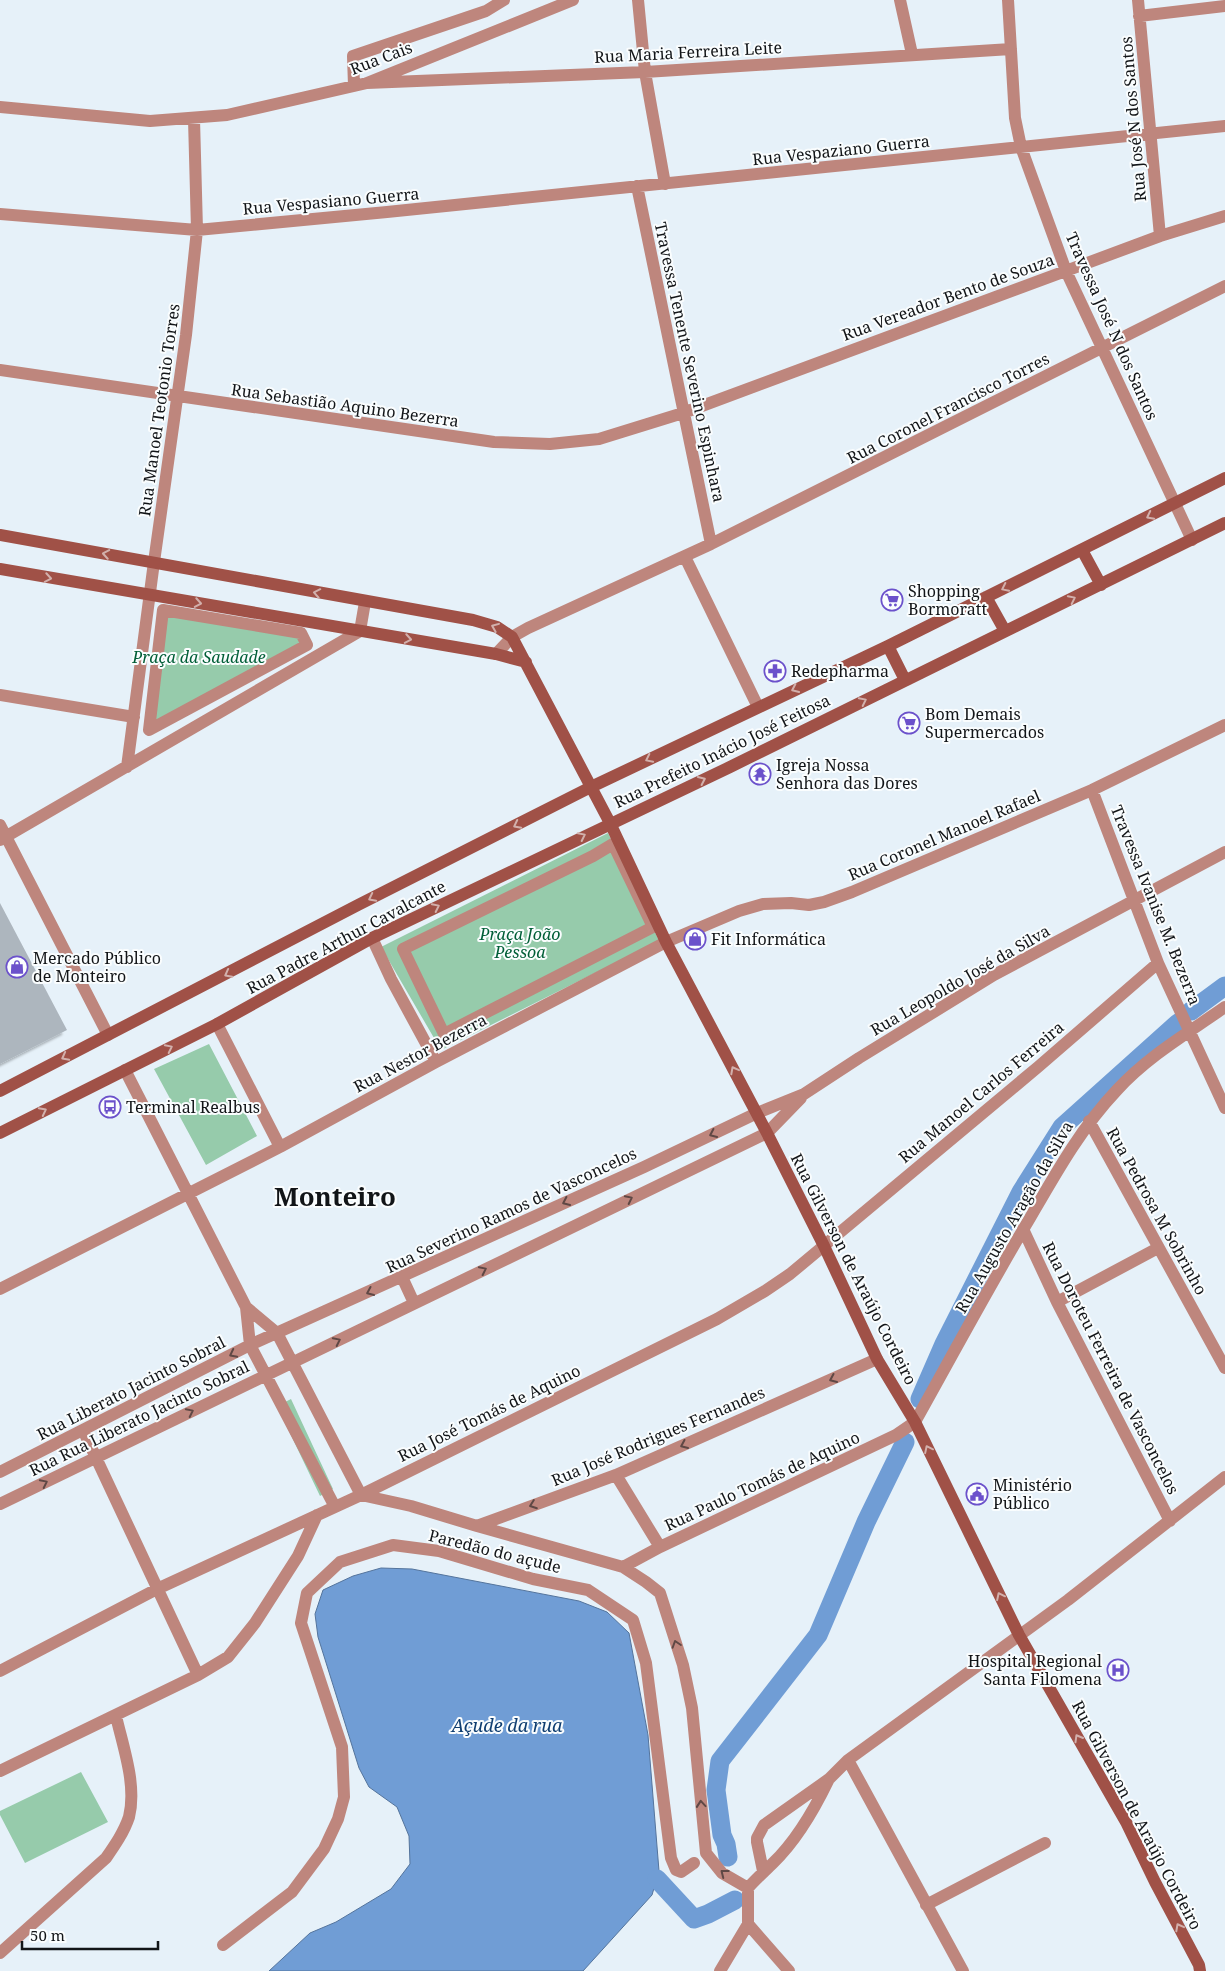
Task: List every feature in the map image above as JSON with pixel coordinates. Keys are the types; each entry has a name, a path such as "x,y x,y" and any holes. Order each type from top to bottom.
{"main road":[{"name":"Rua Prefeito Inácio José Feitosa","path":"591,787 888,646 1225,478"},
{"name":"Rua Prefeito Inácio José Feitosa","path":"610,823 721,771 1225,523"},
{"path":"0,535 473,620 497,627 512,637"},
{"path":"1082,550 1101,585"},
{"path":"0,570 496,654 526,662"},
{"path":"986,597 1005,632"},
{"name":"Rua Gilverson de Araújo Cordeiro","path":"512,637 610,823 666,942 757,1113 824,1246 877,1359 915,1422 1019,1635 1126,1822 1199,1965 1200,1971"},
{"path":"888,646 906,680"},
{"name":"Rua Padre Arthur Cavalcante","path":"0,1091 591,787"},
{"name":"Rua Padre Arthur Cavalcante","path":"0,1133 217,1024 372,938 610,823"}],"street":[{"path":"354,86 353,56 486,11 504,0"},
{"name":"Rua Cais","path":"0,107 150,121 227,115 367,83 572,0"},
{"path":"638,0 645,72 665,184"},
{"path":"900,0 912,54"},
{"name":"Travessa José N dos Santos","path":"1008,0 1015,118 1021,147 1066,271 1192,540"},
{"name":"Rua José N dos Santos","path":"1138,0 1160,236"},
{"path":"1139,16 1225,6"},
{"name":"Rua Maria Ferreira Leite","path":"367,83 645,72 1011,49"},
{"path":"194,119 197,230"},
{"name":"Rua Vespaziano Guerra","path":"665,184 1225,126"},
{"name":"Rua Vespasiano Guerra","path":"0,214 197,230 665,184"},
{"name":"Travessa Tenente Severino Espinhara","path":"637,186 711,544"},
{"name":"Rua Vereador Bento de Souza","path":"683,413 1160,236 1225,216"},
{"name":"Rua Manoel Teotonio Torres","path":"127,767 178,397 197,230"},
{"name":"Rua Coronel Francisco Torres","path":"512,637 685,557 1225,286"},
{"name":"Rua Sebastião Aquino Bezerra","path":"0,370 494,442 550,444 599,439 683,413"},
{"path":"685,557 758,707"},
{"path":"108,1035 2,834 127,767 360,631 365,602"},
{"path":"163,610 302,633 307,645 298,650 149,730 163,610"},
{"path":"496,654 512,637"},
{"path":"0,695 134,717"},
{"name":"Rua Coronel Manoel Rafael","path":"666,942 739,911 763,904 791,903 809,905 836,898 1092,790 1225,725"},
{"name":"Travessa Ivanise M. Bezerra","path":"1092,790 1136,900 1158,963 1225,1108"},
{"path":"613,844 653,927 444,1034 403,949 613,844"},
{"name":"Rua Leopoldo José da Silva","path":"757,1113 804,1094 859,1058 994,976 1225,852"},
{"path":"372,938 391,979 436,1062"},
{"name":"Rua Nestor Bezerra","path":"0,1289 280,1147 436,1062 666,942"},
{"name":"Rua Manoel Carlos Ferreira","path":"824,1246 1158,963"},
{"name":"Rua Augusto Aragão da Silva","path":"915,1422 1023,1229 1089,1121 1117,1089 1145,1062 1225,1007"},
{"path":"217,1024 280,1147"},
{"path":"125,1070 246,1308 250,1346 264,1376 335,1507"},
{"name":"Rua Leopoldo José da Silva","path":"767,1133 804,1094"},
{"name":"Rua Severino Ramos de Vasconcelos","path":"277,1333 757,1113"},
{"name":"Rua Pedrosa M Sobrinho","path":"1089,1121 1225,1368"},
{"path":"293,1363 767,1133"},
{"name":"Rua Doroteu Ferreira de Vasconcelos","path":"1023,1229 1057,1302 1170,1521"},
{"name":"Rua José Tomás de Aquino","path":"157,1589 361,1495 717,1319 765,1292 824,1246"},
{"path":"1057,1302 1158,1248"},
{"path":"402,1277 414,1303"},
{"path":"246,1308 277,1333 361,1495 411,1506 623,1567 660,1593 683,1665 692,1708 706,1853 722,1873 748,1888"},
{"name":"Rua Liberato Jacinto Sobral","path":"0,1472 277,1333"},
{"name":"Rua José Rodrigues Fernandes","path":"477,1526 616,1475 877,1359"},
{"name":"Rua Rua Liberato Jacinto Sobral","path":"0,1504 293,1363"},
{"name":"Rua Paulo Tomás de Aquino","path":"623,1567 660,1547 896,1435 915,1422"},
{"path":"83,1430 198,1675"},
{"path":"616,1475 660,1547"},
{"path":"763,1871 757,1838 764,1825 829,1779 848,1760 1019,1635 1225,1477"},
{"path":"0,1771 198,1675 228,1657 255,1623 298,1556 317,1515"},
{"name":"Paredão do açude","path":"223,1945 292,1892 324,1849 338,1819 344,1796 342,1747 302,1624 307,1593 340,1562 394,1545 440,1551 533,1580 588,1590 633,1620 646,1663 671,1858 676,1870 681,1872 694,1863"},
{"path":"0,1671 157,1589"},
{"path":"0,1953 106,1858 120,1839 129,1816 131,1794 128,1770 116,1716"},
{"path":"848,1760 963,1971"},
{"path":"720,1971 748,1924 748,1888 763,1871 774,1863 809,1818 829,1779"},
{"path":"926,1905 1045,1843"},
{"path":"748,1924 789,1971"}],"green space":[{"name":"Praça da Saudade","path":"163,610 301,633 307,645 149,730"},
{"name":"Praça João Pessoa","path":"608,833 659,941 441,1050 381,947"},
{"path":"209,1044 257,1136 206,1165 154,1069"},
{"path":"291,1399 333,1489 320,1496 277,1406"},
{"path":"81,1772 108,1822 25,1863 0,1815 0,1811"}],"water":[{"name":"Açude da rua","path":"381,1568 412,1569 579,1601 607,1612 629,1633 648,1735 659,1871 652,1895 583,1971 269,1971 310,1933 336,1922 391,1889 410,1864 409,1836 397,1807 369,1787 359,1768 318,1637 315,1614 323,1590 353,1576"}],"building":[{"name":"Mercado Público de Monteiro","path":"0,903 67,1030 0,1064"}],"waterway":[{"path":"1191,1011 1225,986"},
{"path":"920,1399 944,1344 1021,1192 1062,1127 1178,1023"},
{"path":"728,1857 722,1835 716,1790 720,1761 818,1635 866,1522 905,1442"},
{"path":"657,1879 694,1919 735,1900"}],"place":[{"name":"Shopping Bormoratt","path":"892,600"},
{"name":"Redepharma","path":"775,671"},
{"name":"Bom Demais Supermercados","path":"909,723"},
{"name":"Igreja Nossa Senhora das Dores","path":"760,774"},
{"name":"Fit Informática","path":"695,939"},
{"name":"Mercado Público de Monteiro","path":"17,967"},
{"name":"Terminal Realbus","path":"110,1107"},
{"name":"Ministério Público","path":"977,1494"},
{"name":"Hospital Regional Santa Filomena","path":"1118,1670"}],"district":[{"name":"Monteiro","path":"335,1197"}]}
